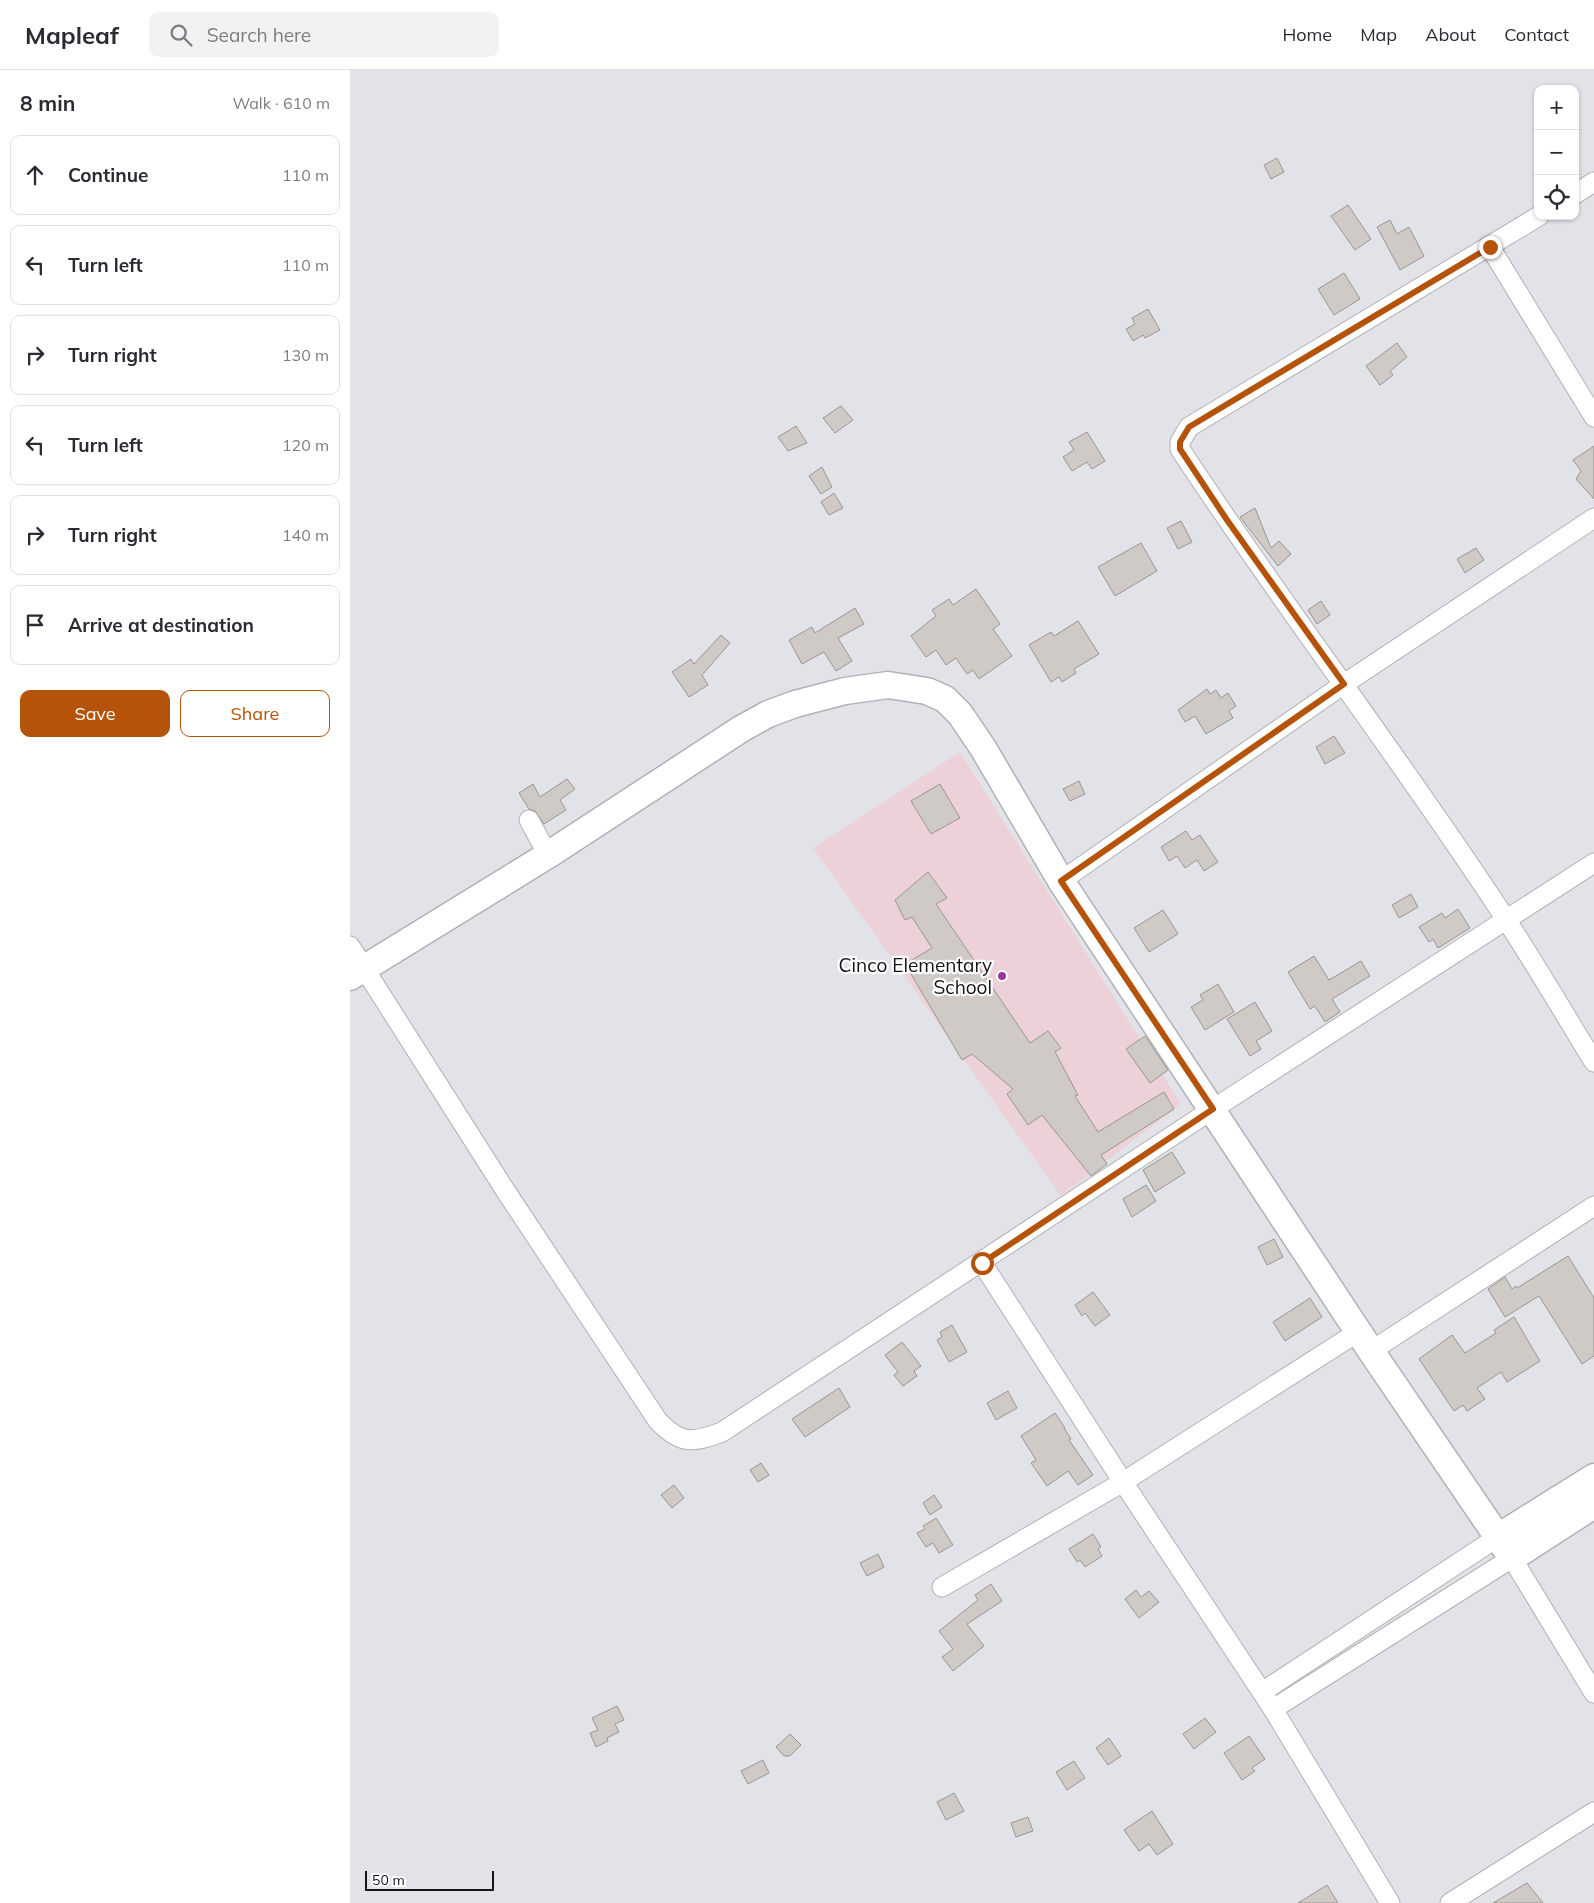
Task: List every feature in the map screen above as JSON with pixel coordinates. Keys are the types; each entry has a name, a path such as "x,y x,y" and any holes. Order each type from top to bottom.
{"street":[{"path":"1579,191 1594,182"},
{"path":"1534,219 1189,427 1180,442 1180,449 1227,520 1344,684 1507,921 1594,1062"},
{"path":"1490,247 1594,417"},
{"path":"1061,881 1344,684 1594,518"},
{"path":"1594,863 1507,921 1213,1109 982,1263 722,1432 703,1439 682,1440 670,1433 658,1421 355,964 548,855 741,729 768,714 795,704 845,691 888,685 927,690 945,700 960,714 983,748 1061,881 1213,1109 1364,1341 1512,1558 1594,1693"},
{"path":"529,820 548,855"},
{"path":"942,1586 1594,1206"},
{"path":"982,1263 1123,1482 1273,1708 1390,1903"},
{"path":"1262,1692 1498,1537 1594,1477"},
{"path":"1273,1708 1594,1505"},
{"path":"1450,1903 1594,1812"}],"shaded area":[{"name":"Cinco Elementary School","path":"960,752 1181,1104 1061,1196 813,848"}],"building":[{"path":"1277,158 1284,172 1271,179 1264,165"},
{"path":"1348,205 1371,239 1355,250 1331,216"},
{"path":"1390,220 1397,234 1409,227 1424,256 1400,270 1377,227"},
{"path":"1344,273 1360,299 1334,315 1318,289"},
{"path":"1148,309 1160,330 1145,338 1143,335 1133,341 1126,329 1135,324 1132,318"},
{"path":"1397,343 1407,357 1390,371 1393,375 1380,385 1366,366"},
{"path":"841,406 853,420 835,433 823,418"},
{"path":"796,426 807,443 788,451 778,437"},
{"path":"1087,432 1105,461 1092,469 1087,462 1072,471 1063,457 1074,450 1069,442"},
{"path":"1594,446 1594,499 1576,479 1581,471 1573,460"},
{"path":"822,467 832,487 821,494 809,476"},
{"path":"834,493 843,508 829,515 821,502"},
{"path":"1255,508 1271,548 1279,541 1291,554 1278,566 1240,517"},
{"path":"1181,521 1192,542 1178,549 1167,528"},
{"path":"1141,543 1157,571 1115,596 1098,567"},
{"path":"1476,548 1484,560 1465,573 1457,559"},
{"path":"976,589 1000,624 993,629 1012,656 979,679 973,670 967,674 956,658 946,665 936,650 926,657 911,636 936,616 932,610 949,599 953,605"},
{"path":"1321,601 1330,615 1317,624 1308,610"},
{"path":"855,608 864,624 838,638 852,661 836,671 824,652 802,664 789,640 812,627 815,633"},
{"path":"1078,621 1099,654 1074,669 1076,673 1062,682 1059,677 1051,682 1029,645 1051,632 1054,636"},
{"path":"721,635 730,643 702,675 708,685 689,697 672,672 691,659 694,664"},
{"path":"1207,689 1210,694 1216,690 1221,698 1228,693 1236,706 1229,711 1233,718 1206,734 1195,716 1185,722 1178,710"},
{"path":"1334,736 1345,753 1325,764 1316,747"},
{"path":"567,779 575,789 560,800 566,810 544,824 535,811 529,809 519,793 533,784 540,797"},
{"path":"1079,781 1085,794 1070,801 1063,789"},
{"path":"940,784 960,818 931,834 911,801"},
{"path":"1186,831 1192,840 1200,835 1218,862 1204,871 1197,860 1185,868 1177,856 1169,861 1161,847"},
{"path":"928,872 947,898 936,904 1030,1043 1048,1031 1061,1048 1055,1052 1078,1095 1075,1096 1098,1132 1164,1092 1174,1109 1101,1155 1107,1164 1091,1176 1042,1115 1028,1125 1007,1094 1013,1089 972,1054 962,1060 905,964 932,948 912,917 905,920 895,900"},
{"path":"1411,894 1418,907 1399,918 1392,905"},
{"path":"1458,909 1470,928 1438,948 1433,939 1429,942 1419,927 1442,913 1445,918"},
{"path":"1163,910 1178,934 1149,952 1134,928"},
{"path":"1314,956 1329,980 1361,961 1370,976 1332,999 1340,1012 1325,1022 1315,1006 1310,1009 1288,972"},
{"path":"1218,984 1234,1012 1205,1030 1191,1007 1203,1000 1200,995"},
{"path":"1255,1002 1272,1031 1256,1041 1261,1049 1250,1056 1227,1019"},
{"path":"1145,1036 1168,1070 1150,1083 1126,1049"},
{"path":"1172,1152 1185,1173 1155,1192 1143,1170"},
{"path":"1146,1185 1156,1201 1132,1217 1123,1199"},
{"path":"1274,1239 1283,1257 1267,1265 1258,1247"},
{"path":"1568,1256 1594,1298 1594,1356 1582,1364 1539,1296 1505,1317 1488,1289 1505,1277 1512,1289 1516,1286 1517,1288"},
{"path":"1093,1292 1110,1315 1095,1326 1085,1313 1082,1316 1075,1305"},
{"path":"1310,1298 1322,1317 1285,1341 1273,1322"},
{"path":"1514,1317 1540,1361 1507,1382 1501,1372 1477,1388 1485,1399 1467,1411 1463,1405 1454,1411 1419,1359 1452,1335 1465,1353 1496,1333 1494,1330"},
{"path":"952,1325 967,1352 949,1362 937,1340 942,1337 940,1332"},
{"path":"902,1342 921,1366 914,1371 917,1376 903,1386 894,1375 898,1372 885,1355"},
{"path":"839,1388 850,1407 805,1437 792,1419"},
{"path":"1008,1391 1017,1408 996,1420 987,1403"},
{"path":"1055,1413 1071,1439 1069,1440 1093,1475 1078,1485 1068,1471 1047,1486 1031,1463 1036,1460 1021,1436"},
{"path":"761,1463 769,1475 758,1482 750,1470"},
{"path":"674,1485 684,1498 672,1508 661,1495"},
{"path":"934,1495 942,1507 930,1515 923,1503"},
{"path":"936,1518 953,1545 939,1553 933,1543 926,1547 917,1533 925,1529 923,1526"},
{"path":"1093,1534 1101,1547 1098,1549 1102,1556 1085,1567 1080,1560 1077,1562 1069,1549"},
{"path":"878,1554 884,1567 867,1576 860,1563"},
{"path":"991,1584 1002,1601 967,1624 984,1646 953,1671 942,1657 953,1649 939,1631 978,1600 975,1595"},
{"path":"1136,1590 1141,1597 1149,1591 1159,1602 1139,1618 1125,1599"},
{"path":"617,1706 624,1720 615,1724 619,1732 607,1738 608,1741 596,1747 590,1733 598,1730 592,1718"},
{"path":"1205,1718 1216,1732 1194,1749 1183,1734"},
{"path":"790,1734 801,1745 790,1756 784,1756 776,1747"},
{"path":"1249,1736 1265,1759 1252,1768 1255,1771 1242,1780 1224,1753"},
{"path":"1109,1738 1121,1756 1108,1765 1096,1748"},
{"path":"763,1760 769,1773 748,1784 741,1771"},
{"path":"1074,1761 1085,1778 1067,1790 1056,1772"},
{"path":"954,1793 964,1811 946,1820 937,1802"},
{"path":"1152,1811 1173,1844 1157,1855 1149,1844 1139,1851 1124,1830"},
{"path":"1028,1817 1033,1831 1016,1837 1011,1823"},
{"path":"1527,1883 1543,1903 1493,1903"},
{"path":"1327,1885 1338,1903 1298,1903"}],"place":[{"name":"Cinco Elementary School","path":"1002,976"}],"route":[{"path":"982,1263 1213,1109 1061,881 1344,684 1227,520 1180,449 1180,442 1189,427 1490,247"}]}
